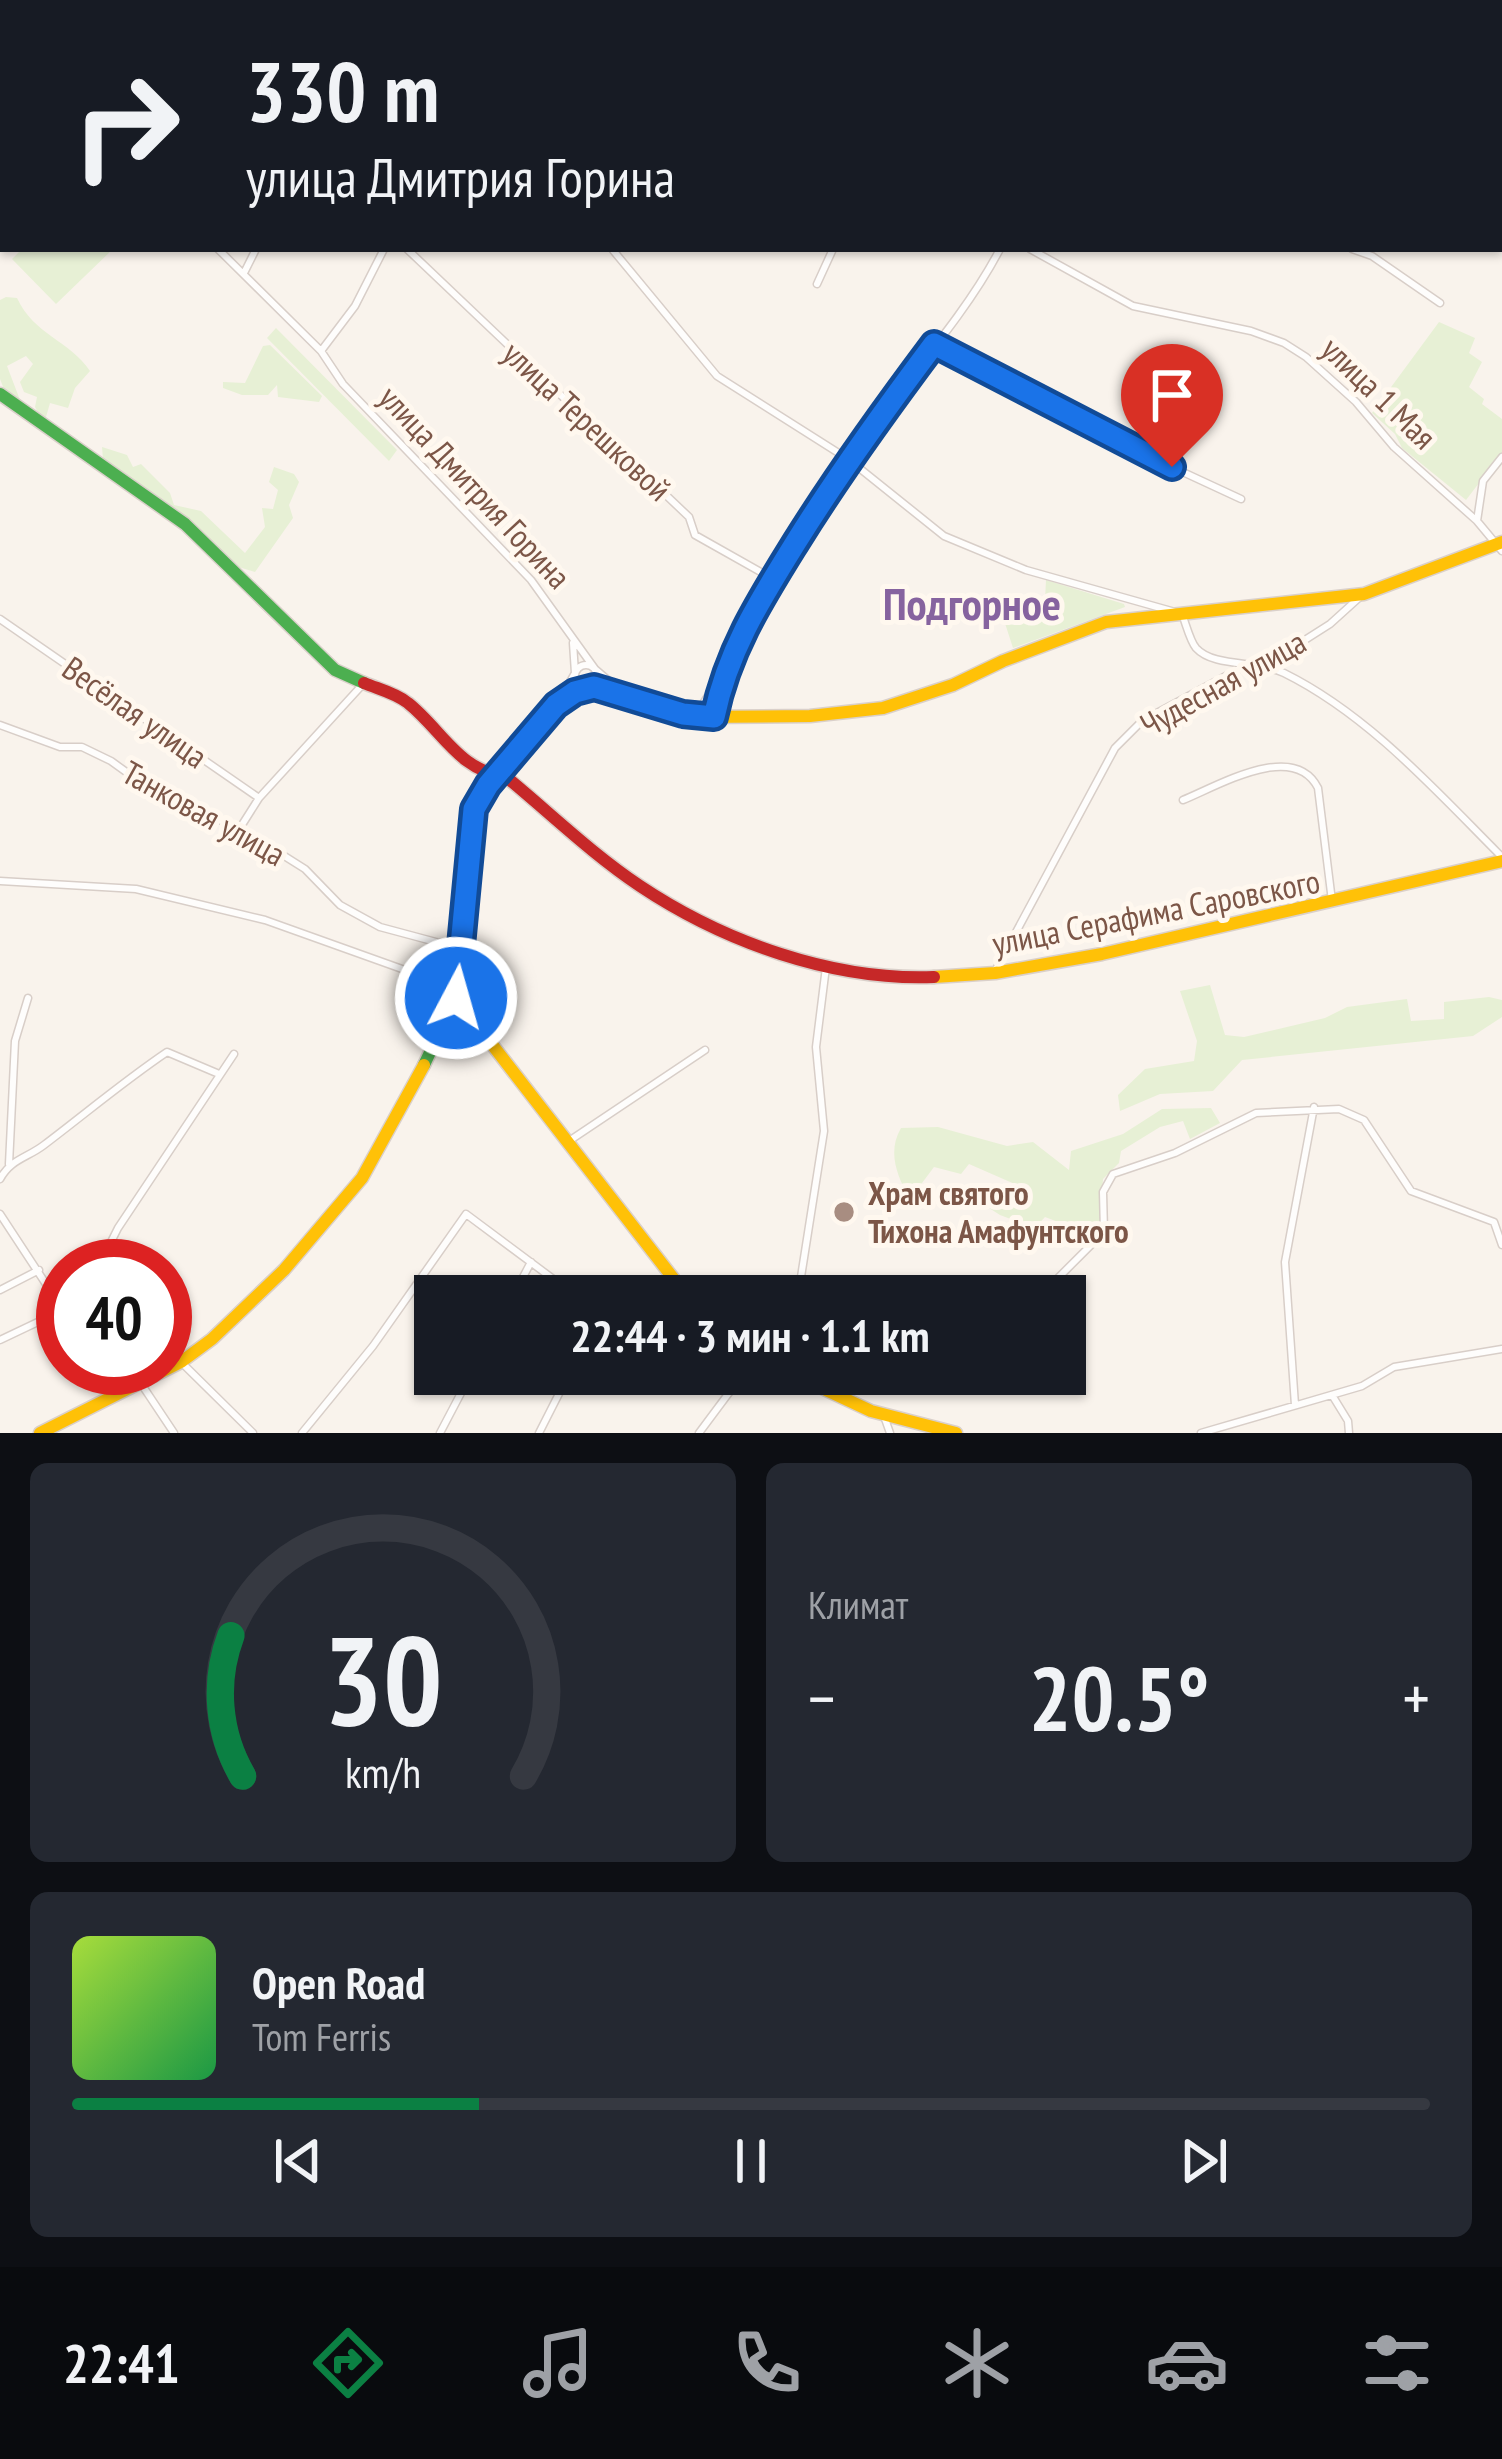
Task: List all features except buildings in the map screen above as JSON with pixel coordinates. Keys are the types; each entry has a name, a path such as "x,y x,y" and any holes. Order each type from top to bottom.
{"street":[{"name":"улица Дмитрия Горина","path":"221,252 321,351 343,385 531,580 595,669 626,695 694,717 811,716 884,708 1106,622 1182,614"},
{"path":"244,274 255,252"},
{"path":"321,351 355,306 382,252"},
{"name":"улица Терешковой","path":"410,252 688,518 695,535 773,580"},
{"path":"614,252 717,376 848,459 944,536 1026,570 1182,614 1364,594 1500,546"},
{"path":"817,284 832,252"},
{"path":"694,717 848,459 998,252"},
{"name":"улица 1 Мая","path":"1035,252 1133,306 1251,331 1295,350 1356,402 1394,447 1500,546"},
{"path":"1361,252 1440,303"},
{"path":"934,344 1241,499"},
{"name":"улица Серафима Саровского","path":"0,394 185,524 335,670 405,700 468,763 484,774 506,776 638,884 686,913 826,968 883,977 993,975 1333,905 1502,859"},
{"path":"1477,521 1483,481 1502,457"},
{"name":"Чудесная улица","path":"993,975 1114,748 1142,722 1252,662 1275,658 1330,623 1364,594"},
{"path":"1182,614 1196,648 1220,662 1252,662 1280,671 1370,730 1502,859"},
{"name":"Весёлая улица","path":"0,619 259,798"},
{"path":"570,634 578,684 626,695"},
{"path":"192,1354 284,1270 362,1178 400,1114 456,998 471,823 479,797 556,705 582,665 595,669 596,680 556,705"},
{"path":"714,717 722,676"},
{"path":"240,828 259,798 364,683"},
{"name":"Танковая улица","path":"0,724 60,747 82,747 161,797 240,828 305,869 340,904 380,927 462,950"},
{"path":"1183,800 1267,766 1301,770 1312,777 1318,788 1333,905"},
{"path":"0,881 136,889 265,920 430,979 456,998 670,1275"},
{"path":"801,1275 824,1131 816,1047 826,968"},
{"path":"0,1179 9,1164 15,1041 28,998"},
{"path":"566,1142 705,1050"},
{"path":"9,1164 40,1148 166,1052 219,1074"},
{"path":"112,1239 234,1054"},
{"path":"1061,1275 1104,1232 1103,1192 1113,1174 1175,1154 1256,1113 1314,1107 1339,1109 1364,1120 1411,1191 1494,1222 1502,1245"},
{"path":"1295,1405 1285,1262 1314,1107"},
{"path":"0,1214 36,1266"},
{"path":"302,1433 373,1346 466,1214 549,1275"},
{"path":"525,1275 532,1262"},
{"path":"0,1290 36,1272"},
{"path":"0,1340 36,1323"},
{"path":"1201,1433 1362,1387 1394,1367 1502,1349"},
{"path":"192,1373 253,1433"},
{"path":"149,1395 174,1433"},
{"path":"440,1433 460,1395"},
{"path":"539,1433 558,1395"},
{"path":"700,1433 728,1395"},
{"path":"832,1395 884,1416 956,1433"},
{"path":"1332,1395 1348,1421 1349,1433"},
{"path":"40,1433 113,1396"},
{"path":"884,1416 890,1433"}],"green space":[{"path":"19,252 110,252 56,304 12,259"},
{"path":"17,298 33,321 90,371 75,388 68,408 50,403 44,424 35,407 37,397 24,392 20,382 33,364 26,356 7,366 20,400 4,389 0,379 0,300"},
{"path":"1439,322 1475,338 1469,353 1482,362 1469,387 1502,419 1502,453 1466,500 1402,448 1395,434 1372,413"},
{"path":"276,328 397,450 389,461 267,338"},
{"path":"270,345 322,396 319,402 278,397 277,385 268,395 242,395 223,388 223,382 245,383 263,346"},
{"path":"102,447 127,455 133,467 141,464 170,493 174,505 201,511 245,553 265,527 262,508 273,509 278,490 269,482 274,467 294,474 299,482 289,505 293,518 255,572 222,562 103,459"},
{"path":"1046,580 1125,607 1013,648 1002,614 1004,601 1045,600"},
{"path":"1210,985 1225,1035 1244,1037 1325,1018 1347,1007 1407,999 1411,1021 1444,1019 1444,1002 1489,997 1502,1000 1502,1017 1473,1036 1242,1060 1213,1091 1160,1094 1120,1111 1118,1095 1145,1069 1194,1061 1197,1041 1180,991"},
{"path":"1211,1108 1220,1123 1190,1139 1183,1121 1160,1127 1121,1151 1119,1163 1103,1179 1100,1230 1080,1246 1074,1228 1045,1217 1035,1228 1000,1215 953,1185 1015,1200 1017,1185 969,1164 961,1174 934,1167 910,1199 895,1164 901,1128 938,1127 1007,1146 1033,1142 1069,1170 1071,1151 1123,1134 1162,1109"}],"traffic: fast":[{"path":"0,394 185,524 335,670 364,683"},
{"path":"424,1065 456,998 474,809 487,785 569,694 588,687 661,707"}],"traffic: slow":[{"path":"661,707 694,717 810,716 883,708 953,685 1106,622 1364,594 1502,542"},
{"path":"934,977 995,973 1102,954 1502,861"},
{"path":"456,998 671,1275"},
{"path":"40,1433 181,1362 212,1339 284,1270 362,1178 424,1065"},
{"path":"837,1395 871,1411 956,1433"}],"traffic: jam":[{"path":"364,683 403,700 463,758 505,776 622,874 707,924 819,965 896,977 934,977"}],"place":[{"name":"Храм святого Тихона Амафунтского","path":"844,1212"}],"district":[{"name":"Подгорное","path":"972,604"}],"route":[{"path":"456,998 471,823 479,797 556,705 580,689 602,688 664,710 714,717 722,676 744,629 848,459 934,344 1172,467"}]}
